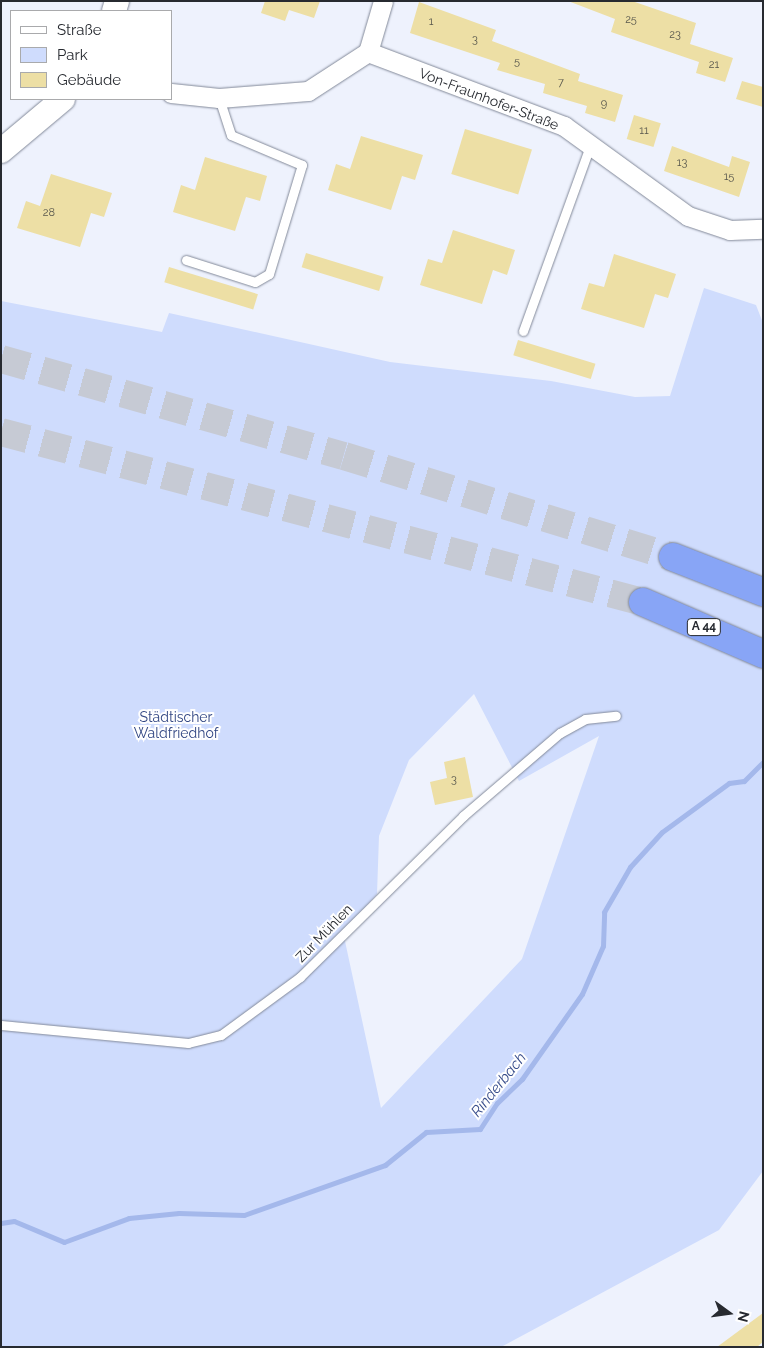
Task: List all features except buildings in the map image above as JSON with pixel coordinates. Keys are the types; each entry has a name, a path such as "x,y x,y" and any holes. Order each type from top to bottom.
{"highway":[{"path":"673,557 763,592"},
{"name":"A 44","path":"643,602 763,654"}],"street":[{"path":"172,93 218,98 308,91 368,52 383,1"},
{"name":"Von-Fraunhofer-Straße","path":"368,52 518,106 591,143 688,216 730,230 763,228"},
{"path":"1,151 61,100"}],"lane":[{"path":"186,260 255,282 269,274 302,165 231,135 218,98"},
{"path":"523,331 591,143"},
{"name":"Zur Mühlen","path":"1,1025 188,1043 221,1035 300,977 430,847 560,733 585,719 616,716"}],"green space":[{"name":"Städtischer Waldfriedhof","path":"704,288 756,305 763,323 763,1171 719,1230 501,1347 1,1347 1,301 162,332 169,313 390,362 551,381 635,397 670,396","holes":["474,694 519,781 599,736 522,959 381,1108 343,932 377,894 379,836 409,760"]}],"waterway":[{"name":"Rinderbach","path":"1,1223 14,1221 64,1242 129,1218 179,1213 244,1215 385,1165 426,1132 480,1129 497,1103 522,1079 582,994 603,946 604,912 630,867 662,832 729,783 744,781 763,762"}],"tunnel":[{"path":"1,359 344,456 673,557"},
{"path":"1,432 643,602"}]}
